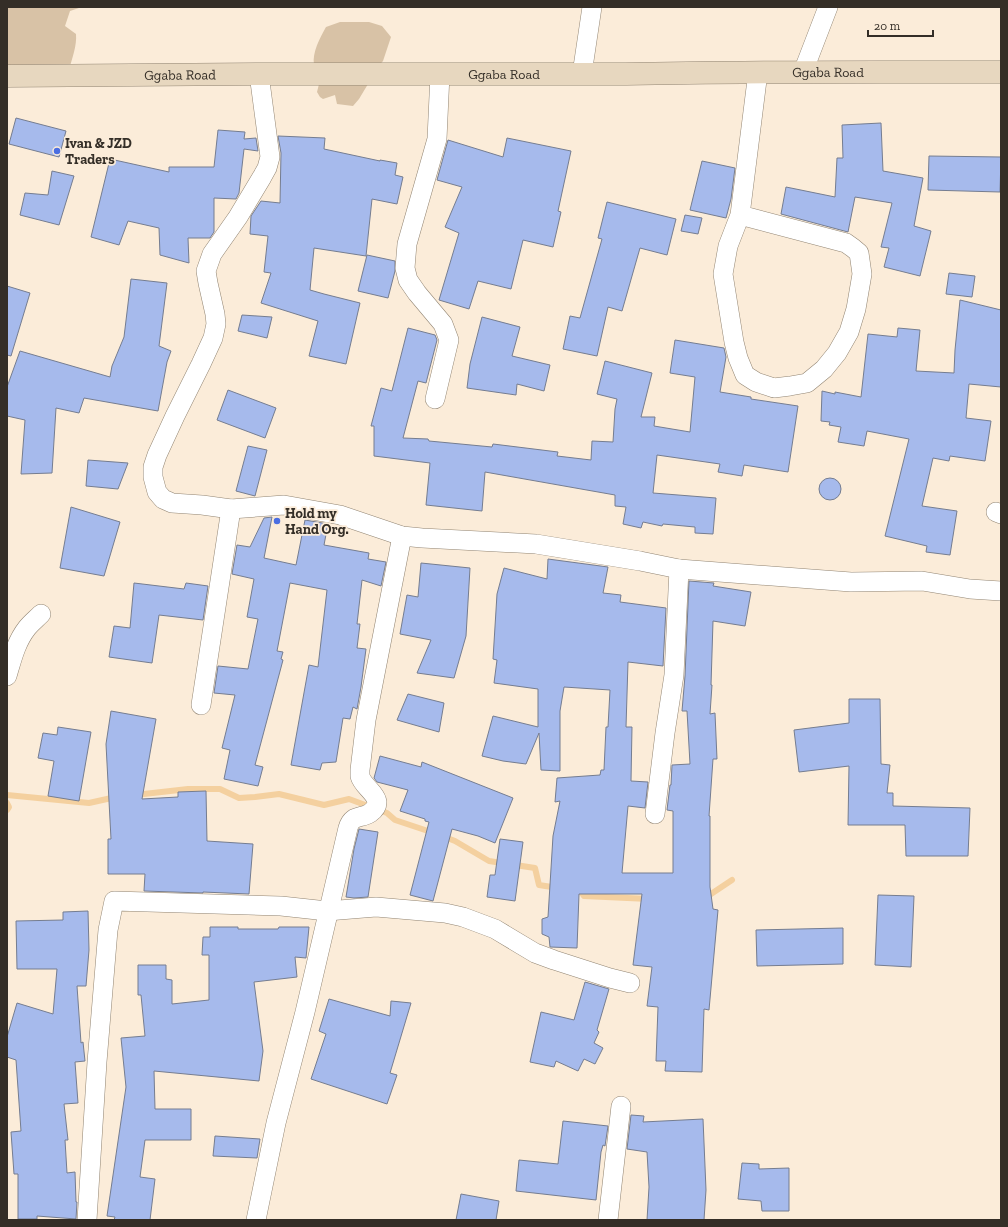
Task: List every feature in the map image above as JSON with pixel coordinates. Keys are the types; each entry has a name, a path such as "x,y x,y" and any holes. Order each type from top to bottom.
{"main road":[{"name":"Ggaba Road","path":"7,76 1001,72"}],"street":[{"path":"582,74 592,7"},
{"path":"803,72 828,7"},
{"path":"740,215 846,243 859,253 862,274 856,309 849,332 837,353 824,369 807,383 774,388 756,382 745,374 738,358 734,342 723,274 728,246 740,215 758,72"},
{"path":"259,74 270,157 267,168 262,177 212,254 206,271 216,324 201,364 157,455 153,467 153,477 157,492 163,499 172,503 231,509 284,505 340,515 402,536 536,544 679,569 851,582 922,582 970,589 1001,591"},
{"path":"435,399 449,340 443,324 408,280 405,268 407,244 437,139 440,74"},
{"path":"201,705 231,509"},
{"path":"256,1220 276,1123 305,1012 350,822 355,818 371,812 375,809 377,802 375,796 360,776 360,770 366,720 402,536"},
{"path":"655,814 674,675 679,569"},
{"path":"7,676 13,653 20,638 27,628 41,614"},
{"path":"88,1220 97,1062 108,930 114,901 281,906 328,911 376,907 445,913 463,917 495,930 535,953 603,976 630,983"},
{"path":"608,1220 621,1106"}],"shaded area":[{"path":"7,7 79,8 70,11 65,26 76,34 75,48 69,70 7,70"},
{"path":"340,22 369,22 382,26 391,37 383,61 376,69 314,65 315,50 326,27"},
{"path":"320,80 368,84 353,106 337,104 335,95 323,99 320,97 317,92"}],"building":[{"path":"16,118 66,131 59,157 9,144"},
{"path":"881,123 883,171 923,178 914,226 931,231 920,276 884,267 889,248 881,247 892,203 855,197 848,232 781,214 786,187 835,197 837,158 843,158 842,125"},
{"path":"218,130 245,132 244,139 256,138 258,151 244,149 239,193 236,199 214,198 214,232 210,238 188,238 189,263 160,255 159,228 128,221 119,245 91,237 110,159 169,172 169,167 214,167"},
{"path":"278,136 325,138 324,149 380,161 397,163 395,175 403,177 397,204 372,199 366,256 314,248 310,290 360,303 346,364 309,356 318,321 261,303 271,273 264,272 268,236 250,234 251,216 261,201 280,203 281,153"},
{"path":"507,138 571,151 558,211 561,212 553,247 523,240 511,289 478,281 469,309 439,300 459,233 445,227 462,187 437,180 448,140 503,157"},
{"path":"929,156 1001,157 1000,192 928,190"},
{"path":"702,161 735,168 731,199 726,218 690,210"},
{"path":"52,171 74,176 59,225 20,215 25,193 48,195"},
{"path":"607,202 676,219 667,255 640,248 622,311 608,307 597,356 563,349 570,316 580,318 602,239 598,238"},
{"path":"685,215 702,218 698,234 681,231"},
{"path":"367,255 395,261 395,271 388,298 358,291"},
{"path":"949,273 975,276 972,297 946,294"},
{"path":"131,279 167,283 159,346 171,351 167,362 158,411 84,398 79,413 56,408 52,473 21,474 25,420 7,416 7,387 20,351 110,377 112,366 124,337"},
{"path":"7,286 30,293 11,356 7,355"},
{"path":"960,300 1001,310 1001,387 969,384 966,418 991,421 985,461 950,456 949,461 933,458 922,506 957,511 950,555 926,552 927,546 885,536 909,439 867,431 864,446 838,442 841,427 829,425 830,422 821,421 822,391 861,397 868,334 897,337 898,328 920,330 916,371 954,373"},
{"path":"242,315 272,317 267,338 238,331"},
{"path":"482,317 520,327 512,356 550,365 544,391 517,384 516,395 467,388 470,364"},
{"path":"408,328 435,335 437,340 426,383 418,381 403,438 428,439 429,441 492,447 493,444 558,452 557,456 591,460 592,441 613,442 617,399 597,394 605,361 652,373 641,417 655,417 654,426 690,432 695,377 670,373 675,340 724,348 726,357 720,392 751,397 751,399 798,406 788,472 744,465 742,476 718,472 720,464 657,455 653,493 716,498 713,534 695,533 695,527 663,524 662,526 643,522 641,528 623,524 626,507 615,506 615,495 485,472 482,511 426,505 430,463 374,456 374,426 371,426 381,388 392,391"},
{"path":"228,390 276,408 265,438 217,420"},
{"path":"248,446 267,450 255,496 236,491"},
{"path":"88,460 128,463 118,489 86,486"},
{"path":"826,478 834,478 841,485 841,493 834,500 826,500 819,493 819,485"},
{"path":"71,507 120,522 104,576 60,568"},
{"path":"272,517 264,558 296,565 305,520 328,524 324,545 369,553 368,559 386,562 381,586 362,580 357,624 360,624 357,648 366,649 357,709 353,707 350,719 343,718 336,762 322,763 320,770 291,765 309,665 318,667 327,590 290,583 277,651 283,652 281,659 283,660 255,765 263,767 258,786 224,779 230,750 222,748 235,695 214,693 218,666 248,669 258,619 247,617 254,579 232,574 237,545 250,547 264,518"},
{"path":"548,559 608,567 603,593 621,595 620,602 666,608 663,666 628,662 626,727 632,727 631,781 648,782 645,808 628,806 622,873 673,873 673,811 667,810 671,785 672,765 690,764 687,711 682,711 689,581 714,583 713,586 751,592 745,626 713,621 710,714 715,713 717,759 713,759 709,816 710,887 713,909 718,910 709,1010 704,1009 702,1072 665,1071 666,1061 656,1061 658,1007 647,1006 652,967 633,965 642,894 579,894 577,948 550,947 549,937 542,934 542,919 548,917 553,836 560,801 555,802 557,778 600,775 601,770 604,770 606,727 608,727 610,690 564,687 560,711 560,771 541,770 539,733 526,764 482,756 493,716 538,727 538,689 494,683 497,660 493,659 497,594 504,568 547,579"},
{"path":"421,563 470,568 466,636 454,678 417,673 431,640 400,634 407,595 418,597"},
{"path":"134,583 184,589 186,583 208,586 203,620 159,615 152,663 109,657 114,626 130,628"},
{"path":"408,694 444,703 439,732 397,720"},
{"path":"849,699 880,699 881,764 890,765 887,793 893,793 893,806 970,808 968,856 906,856 905,825 848,825 849,766 799,772 794,730 849,723"},
{"path":"111,711 156,719 142,799 178,797 178,792 206,791 207,841 253,844 249,894 144,891 145,874 108,874 108,839 111,839 106,744"},
{"path":"58,727 91,732 79,801 48,796 54,761 38,758 43,733 57,735"},
{"path":"380,756 421,767 422,762 513,798 495,843 478,836 452,829 433,901 410,895 429,822 425,821 425,819 400,811 408,790 377,782 374,778"},
{"path":"359,829 378,832 368,897 346,897 354,849"},
{"path":"500,839 523,842 515,901 487,897 490,875 495,875"},
{"path":"878,895 914,896 911,967 875,965"},
{"path":"88,911 89,950 86,986 77,986 81,1043 83,1042 85,1061 75,1062 78,1103 64,1104 68,1140 65,1140 67,1173 75,1172 77,1202 76,1219 37,1216 37,1219 18,1219 18,1174 14,1174 11,1132 21,1131 16,1060 7,1057 7,1037 17,1003 53,1014 57,969 17,969 16,921 63,920 63,912"},
{"path":"210,927 278,929 279,927 309,927 306,958 295,957 297,977 254,982 263,1051 259,1081 154,1071 155,1109 191,1109 191,1140 145,1140 140,1177 155,1179 150,1220 114,1220 115,1217 107,1216 126,1087 121,1038 145,1036 141,995 138,995 138,965 166,965 166,979 172,980 172,1004 209,1000 209,955 202,955 203,937 210,937"},
{"path":"843,928 843,964 757,966 756,930"},
{"path":"585,982 609,989 597,1030 599,1032 594,1043 603,1048 595,1064 584,1059 578,1071 556,1061 554,1067 530,1062 541,1012 574,1020"},
{"path":"329,999 390,1016 391,1001 411,1003 390,1073 397,1075 387,1104 311,1079 326,1034 319,1031"},
{"path":"631,1115 644,1116 643,1122 703,1119 706,1190 704,1220 647,1220 649,1187 647,1152 627,1149"},
{"path":"563,1121 608,1126 605,1146 603,1145 601,1152 596,1200 516,1191 519,1160 558,1164"},
{"path":"215,1136 260,1139 257,1158 213,1156"},
{"path":"742,1163 759,1164 759,1169 789,1168 789,1211 762,1211 761,1201 738,1199"},
{"path":"461,1194 499,1201 496,1220 456,1220"}],"waterway":[{"path":"135,795 188,789 220,789 239,798 279,794 324,805 349,799 387,813 395,820 434,833"},
{"path":"7,795 89,803 116,797"},
{"path":"7,803 9,807 7,810"},
{"path":"442,836 455,841 489,861 535,868 539,885 558,888"},
{"path":"704,896 711,894 732,880"},
{"path":"577,890 580,890 584,896 649,899"}],"place":[{"name":"Ivan & JZD Traders","path":"57,151"},
{"name":"Hold my Hand Org.","path":"277,521"}]}
